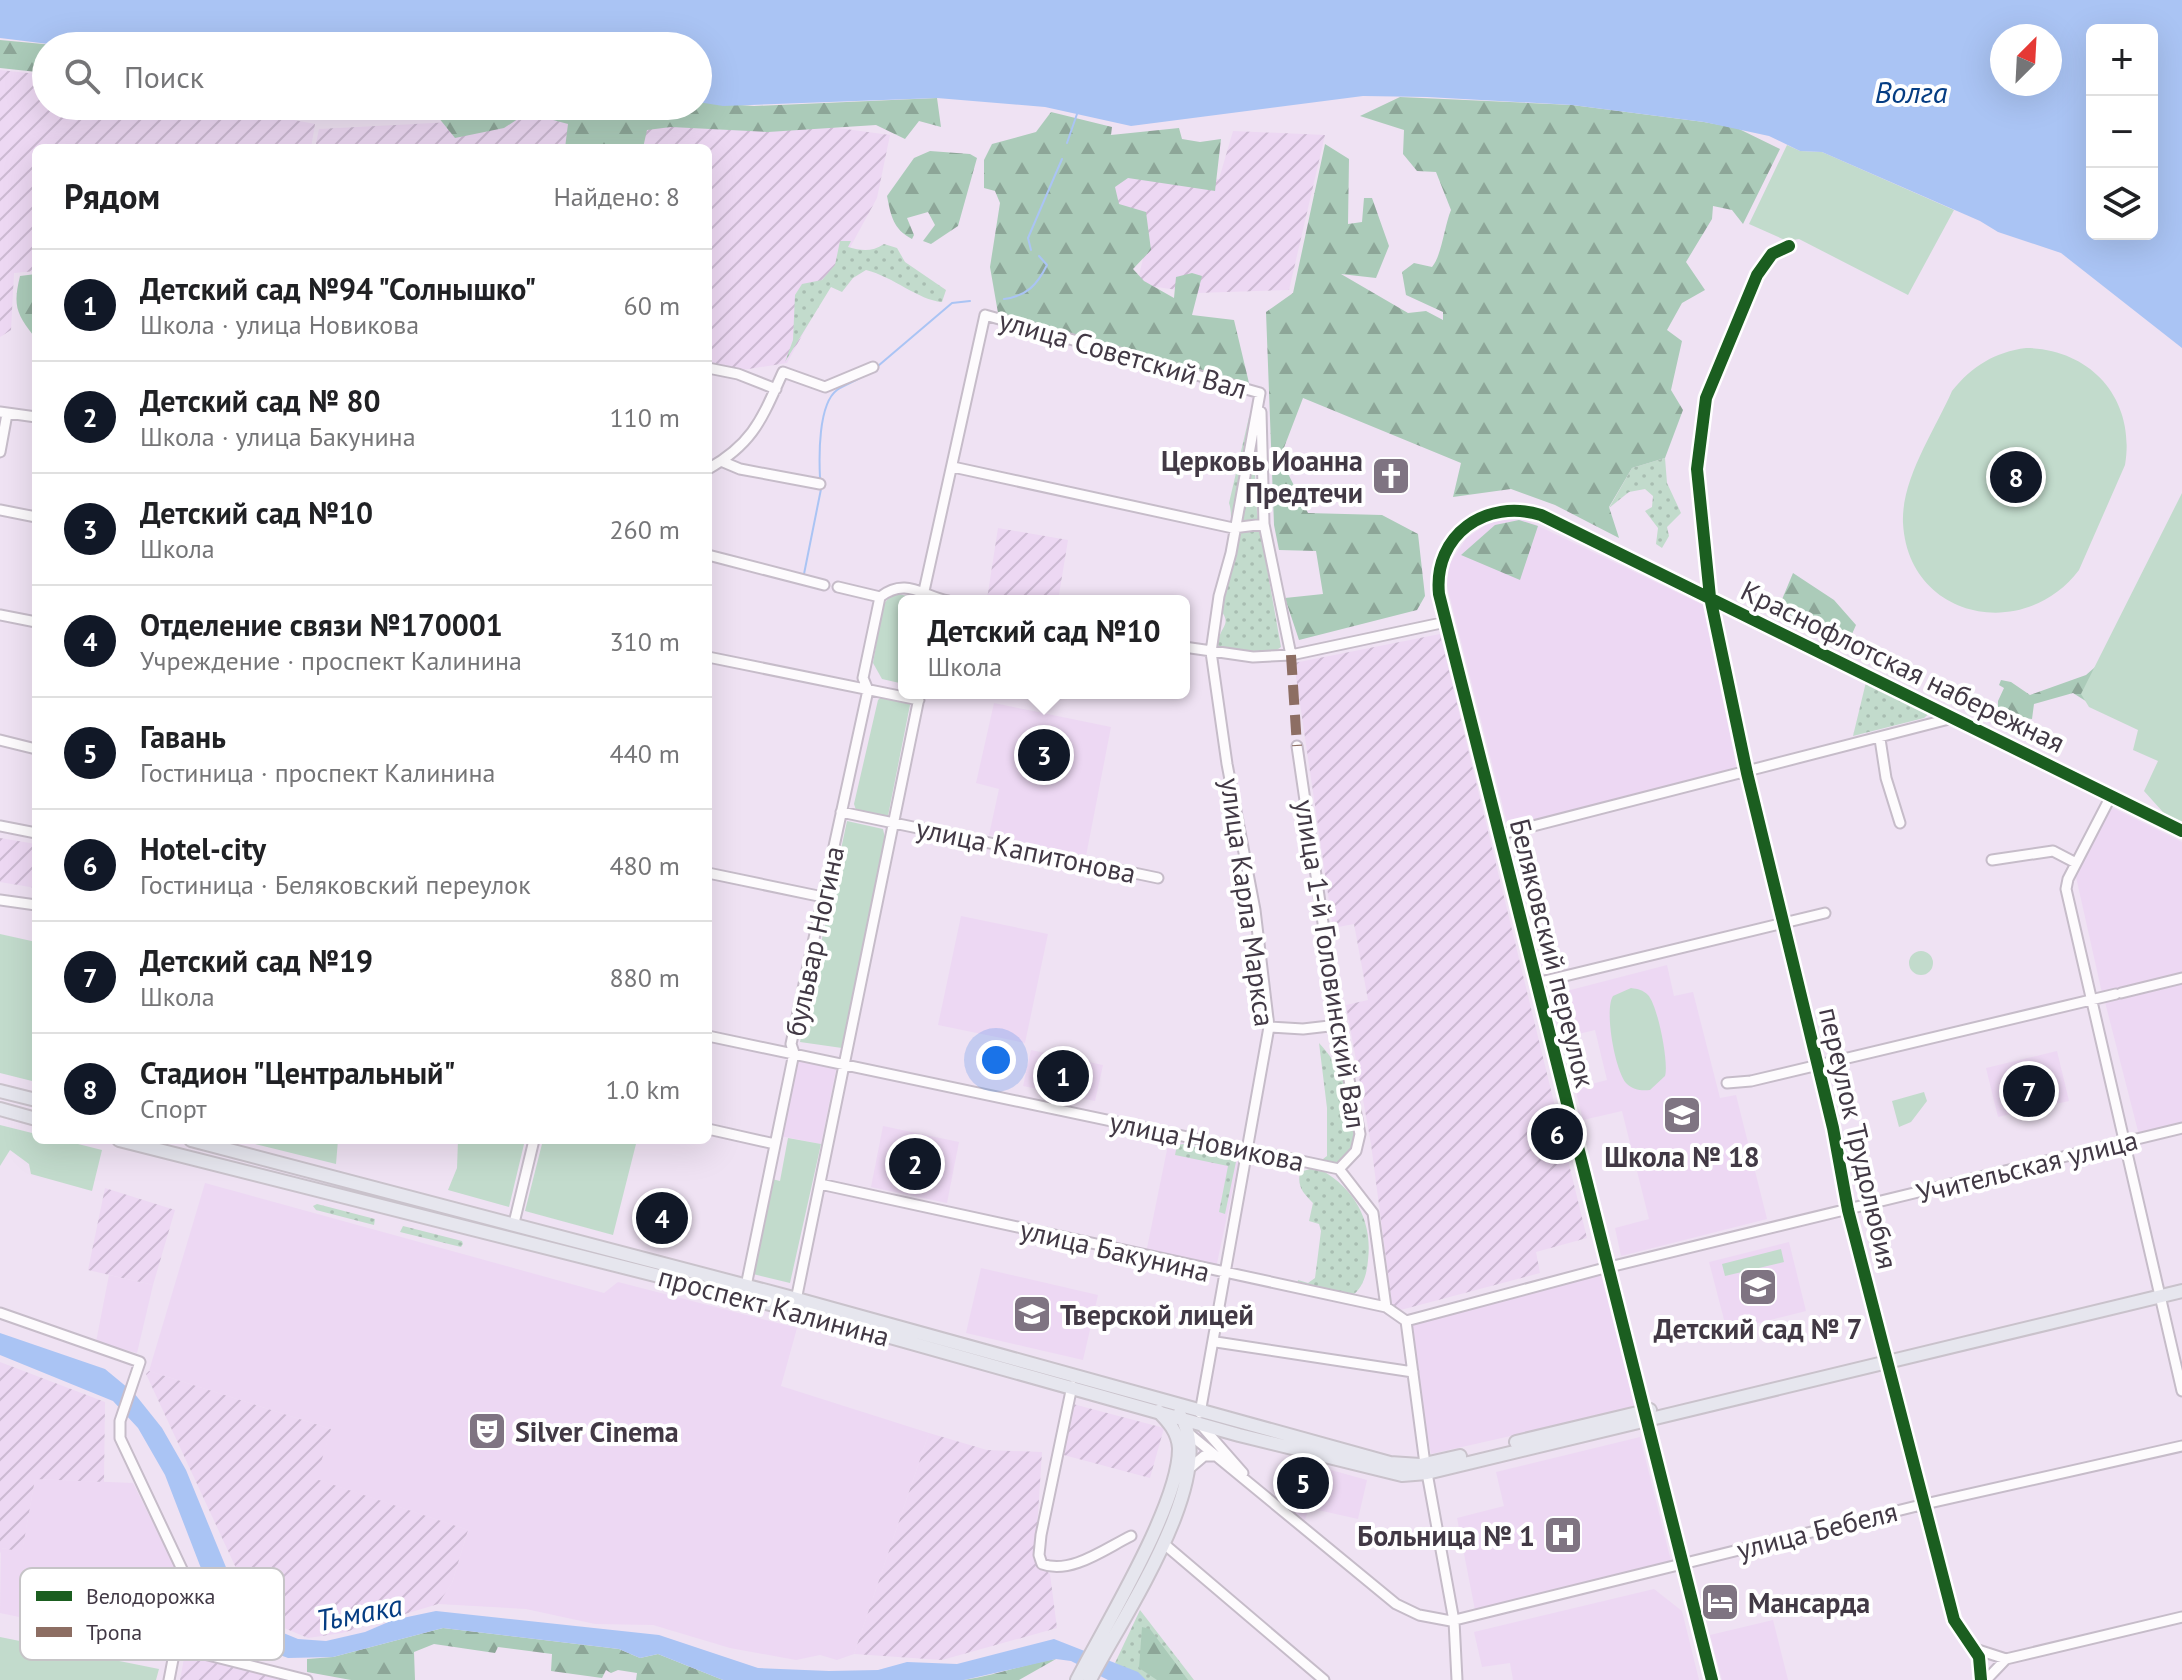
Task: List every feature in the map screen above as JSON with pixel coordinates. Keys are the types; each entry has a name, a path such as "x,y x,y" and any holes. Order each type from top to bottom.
{"main road":[{"path":"1,1092 32,1099"},
{"path":"0,1109 32,1118"},
{"name":"проспект Калинина","path":"134,1144 503,1236 796,1304 1164,1406 1237,1434 1397,1474 1426,1468"},
{"name":"проспект Калинина","path":"206,1144 746,1286 796,1304 1072,1386 1164,1406"},
{"path":"202,1162 217,1147"},
{"path":"503,1236 514,1223"},
{"path":"1426,1468 1886,1361 2158,1293 2182,1284"},
{"path":"2158,1293 2182,1291"},
{"path":"1090,1680 1105,1638 1157,1525 1178,1456 1197,1420 1164,1406"},
{"path":"1164,1406 1174,1430 1178,1456"},
{"name":"проспект Калинина","path":"1197,1420 1221,1416 1390,1463 1426,1468"},
{"path":"1077,1680 1163,1543 1176,1516 1191,1467 1190,1434"}],"street":[{"name":"переулок Трудолюбия","path":"1789,246 1772,254 1757,275 1706,398 1697,469 1710,597 1747,773 1886,1361 1954,1620 1981,1662 1984,1680"},
{"name":"улица Советский Вал","path":"953,467 985,315 1260,393"},
{"path":"713,465 752,436 783,372 825,387 873,367"},
{"path":"712,369 750,377 776,389"},
{"path":"1260,393 1264,524 1291,655"},
{"name":"улица Карла Маркса","path":"1197,1420 1216,1342 1269,1027 1255,910 1227,764 1211,652 1260,393"},
{"path":"0,452 4,413 32,416"},
{"path":"713,465 820,484"},
{"path":"924,591 953,467 1233,528 1264,524"},
{"path":"0,510 32,516"},
{"name":"Краснофлотская набережная","path":"1467,524 1497,512 1536,514 2182,831"},
{"name":"Беляковский переулок","path":"1467,524 1449,544 1440,566 1439,589 1498,835 1712,1680"},
{"path":"712,556 824,585"},
{"path":"838,587 880,597 901,587 924,591 929,595"},
{"name":"бульвар Ногина","path":"746,1286 794,1053 791,1044 868,690 863,678 880,597"},
{"path":"0,615 32,621"},
{"path":"1190,648 1253,657 1291,655 1446,622"},
{"path":"712,658 898,694"},
{"name":"бульвар Ногина","path":"796,1304 920,699"},
{"path":"1498,835 1953,718"},
{"path":"1880,739 1886,778 1900,823"},
{"path":"0,740 32,748"},
{"name":"улица 1-й Головинский Вал","path":"1297,746 1338,1025 1360,1134 1356,1151 1339,1169 1373,1213 1386,1307"},
{"path":"2111,796 2066,889 2182,1391"},
{"name":"улица Капитонова","path":"841,812 1158,878"},
{"path":"0,826 32,832"},
{"path":"1992,860 2053,851 2076,863"},
{"path":"712,874 823,897"},
{"path":"0,900 32,904"},
{"path":"1536,983 1825,913"},
{"path":"1727,1083 1818,1065 2182,978"},
{"path":"1269,1027 1303,1029 1338,1025"},
{"name":"улица Новикова","path":"712,1037 1339,1169"},
{"name":"Учительская улица","path":"1406,1321 1608,1267 2182,1128"},
{"path":"712,1130 775,1144"},
{"path":"514,1223 533,1144"},
{"name":"улица Бакунина","path":"820,1184 1227,1275 1386,1307 1406,1321"},
{"path":"0,1313 140,1362 121,1420 120,1440 182,1568"},
{"path":"1406,1321 1426,1468 1454,1621 1457,1680"},
{"path":"1216,1342 1413,1372"},
{"path":"1072,1386 1041,1535 1039,1555 1042,1564 1052,1567 1072,1565 1131,1536"},
{"path":"1164,1406 1215,1456 1396,1604 1425,1617 1454,1621"},
{"path":"1197,1420 1253,1485"},
{"path":"1225,1449 1228,1439 1237,1434"},
{"name":"улица Бебеля","path":"1454,1621 1925,1504 2182,1446"},
{"path":"1191,1467 1204,1456 1215,1456"},
{"path":"1163,1543 1324,1680"},
{"path":"1984,1680 2006,1659 2182,1617"},
{"path":"1974,1649 2006,1659"},
{"path":"169,1680 173,1660"},
{"path":"228,1660 307,1680"}],"shaded area":[{"path":"0,70 32,73 32,120 294,120 315,124 312,144 32,144 32,271 14,273 11,330 0,337"},
{"path":"493,120 650,120 816,125 890,135 877,198 787,363 742,370 712,363 712,144 316,144 319,129"},
{"path":"1233,131 1325,135 1289,290 1197,293 1137,284 1145,250 1088,166 1219,179"},
{"path":"1520,517 1703,605 1737,769 1508,827 1446,582 1450,563 1466,539 1488,523"},
{"path":"998,528 1068,540 1059,595 988,595"},
{"path":"1440,634 1587,1238 1536,1252 1540,1273 1393,1312 1371,1144 1346,1005 1368,1000 1354,924 1333,928 1294,663"},
{"path":"994,703 1111,727 1086,856 989,835 999,789 976,783"},
{"path":"2111,807 2182,842 2182,974 2102,993 2076,877"},
{"path":"0,838 32,843 32,887 0,882"},
{"path":"961,916 1048,934 1025,1043 938,1025"},
{"name":"Школа № 18","path":"1667,965 1674,996 1693,992 1720,1098 1736,1095 1767,1219 1621,1256 1615,1228 1649,1219 1622,1111 1583,1120 1575,1088 1607,1080 1595,1030 1562,1038 1551,995"},
{"path":"2182,982 2182,1124 2139,1135 2105,1002"},
{"path":"1031,1050 1103,1065 1095,1101 1023,1086"},
{"path":"2057,1051 2069,1101 1998,1117 1986,1068"},
{"path":"798,1056 837,1065 821,1144 780,1136"},
{"path":"883,1126 959,1142 947,1203 871,1187"},
{"path":"1169,1140 1240,1155 1216,1268 1146,1253"},
{"path":"205,1183 604,1293 618,1282 797,1328 781,1386 929,1433 854,1654 837,1660 820,1655 796,1660 730,1648 653,1625 595,1624 526,1609 438,1604 452,1583 468,1530 315,1479 331,1429 149,1371"},
{"path":"105,1188 175,1210 153,1285 88,1270"},
{"name":"Детский сад № 7","path":"1789,1242 1806,1311 1727,1331 1709,1262"},
{"path":"1608,1267 1643,1406 1431,1454 1406,1321"},
{"name":"Тверской лицей","path":"981,1268 1098,1295 1083,1360 966,1333"},
{"path":"109,1275 153,1285 137,1353 96,1342"},
{"path":"0,1362 105,1402 104,1482 35,1479 22,1552 2,1548 0,1554"},
{"path":"149,1371 331,1429 316,1479 468,1530 452,1583 438,1604 342,1633 308,1638 284,1628 284,1568 236,1568 146,1374"},
{"path":"1073,1404 1164,1428 1150,1478 1060,1454"},
{"path":"929,1433 987,1450 1042,1452 1035,1560 1050,1574 1057,1628 942,1660 854,1654"},
{"name":"Больница № 1","path":"1640,1437 1671,1561 1475,1610 1457,1518 1504,1506 1496,1472"},
{"path":"1295,1460 1367,1480 1358,1519 1309,1508 1305,1520 1287,1508"},
{"path":"35,1479 133,1483 176,1568 20,1568 20,1617 0,1613 1,1548 22,1551"},
{"name":"Больница № 1","path":"1654,1589 1682,1611 1699,1680 1513,1680 1510,1663 1482,1667 1474,1632"},
{"path":"1773,1620 1788,1680 1722,1680 1710,1635"},
{"path":"184,1660 216,1660 283,1680 180,1680"}],"green space":[{"path":"0,40 32,43 32,71 0,68"},
{"path":"1400,97 1572,105 1704,122 1737,128 1780,149 1743,224 1732,210 1713,206 1712,219 1686,262 1705,290 1682,303 1667,330 1682,341 1671,390 1683,410 1665,458 1632,468 1609,507 1619,538 1555,505 1511,489 1453,497 1461,463 1303,398 1280,458 1308,513 1382,515 1418,534 1425,596 1417,610 1299,640 1285,598 1323,594 1316,551 1279,550 1274,525 1266,312 1293,293 1325,144 1349,159 1348,224 1362,222 1364,198 1372,198 1389,246 1376,278 1341,274 1408,313 1426,311 1443,320 1443,312 1406,295 1402,272 1414,263 1432,267 1438,255 1451,210 1436,172 1417,171 1403,154 1404,130 1360,116"},
{"path":"937,98 941,127 919,121 905,139 876,125 768,132 671,127 647,130 644,144 566,144 568,124 553,120 712,120 712,103 754,106"},
{"path":"1051,112 1112,127 1111,135 1179,128 1182,139 1200,142 1221,139 1215,191 1128,178 1115,187 1119,204 1146,212 1151,250 1133,269 1144,281 1174,298 1176,277 1192,273 1202,276 1192,315 1234,320 1249,383 1006,319 998,313 990,267 1000,203 995,191 984,188 984,160 992,144 1036,132"},
{"path":"440,120 516,120 504,128 455,138"},
{"path":"1787,145 1800,151 1822,152 1954,210 1908,295 1799,239 1787,241 1749,224"},
{"path":"930,151 970,154 977,158 958,226 931,244 923,241 935,225 928,212 907,218 914,235 912,239 897,226 887,196 914,158"},
{"path":"840,241 851,241 848,247 862,250 884,244 897,248 905,262 946,290 942,302 866,270 853,278 842,292 831,287 785,362 793,340 795,295 802,284 822,280 835,265"},
{"path":"32,274 32,334 23,321 17,302 20,276"},
{"path":"2026,348 2071,358 2089,368 2104,382 2116,400 2123,419 2127,441 2125,465 2079,570 2056,593 2029,607 2000,613 1972,610 1946,599 1925,581 1910,556 1903,523 1907,489 1952,391 1985,362"},
{"path":"1252,415 1257,512 1281,647 1259,654 1217,647 1226,620 1213,601 1229,538 1229,503"},
{"path":"1665,458 1667,483 1681,513 1667,527 1669,536 1662,548 1656,544 1658,528 1645,511 1652,507 1653,496 1645,489 1629,492 1609,508 1632,468"},
{"path":"2182,493 2182,827 2171,821 2144,791 2158,761 2133,750 2138,730 2089,707 2081,694"},
{"path":"1519,520 1538,526 1520,580 1461,555 1495,525"},
{"path":"1793,573 1834,600 1856,625 1848,643 1778,609"},
{"path":"899,594 903,595 898,595 898,683 882,679 873,663 883,605 891,595"},
{"path":"2102,661 2092,705 2073,693 2034,704 2032,719 1998,715 1998,701 2004,688 1999,685 2001,680 2011,682 2030,695 2086,675"},
{"path":"1866,682 1930,713 1924,718 1853,736"},
{"path":"885,693 898,696 898,699 909,699 910,705 888,816 856,810 854,804 878,700"},
{"path":"847,821 883,829 885,838 842,1048 800,1042"},
{"path":"0,934 32,941 32,1081 0,1073"},
{"path":"1921,951 1932,958 1933,963 1926,974 1921,975 1910,968 1909,963 1916,952"},
{"path":"1631,988 1640,990 1652,1001 1662,1035 1665,1076 1650,1090 1637,1090 1626,1083 1612,1040 1610,1014 1613,996"},
{"path":"1319,1043 1345,1081 1354,1109 1355,1124 1349,1154 1334,1166 1326,1164 1323,1159 1327,1156 1327,1108"},
{"path":"1924,1092 1927,1101 1911,1122 1899,1127 1892,1101"},
{"path":"0,1125 32,1133 32,1144 78,1144 102,1150 92,1191 31,1174 29,1164 10,1150 0,1166"},
{"path":"788,1138 821,1144 790,1283 753,1274 772,1179 780,1181"},
{"path":"255,1144 338,1144 336,1164"},
{"path":"458,1144 524,1144 509,1207 448,1190 457,1168"},
{"path":"542,1144 636,1144 613,1235 525,1211"},
{"path":"1177,1145 1237,1157 1225,1214 1219,1212 1228,1166 1175,1155"},
{"path":"1316,1167 1350,1194 1364,1218 1369,1245 1368,1265 1363,1283 1354,1294 1297,1285 1298,1280 1308,1283 1315,1278 1321,1231 1319,1224 1309,1221 1313,1203 1302,1189 1299,1177 1300,1172"},
{"path":"317,1204 375,1219 374,1225 316,1210 313,1206"},
{"path":"403,1226 462,1241 463,1244 461,1247 400,1232"},
{"path":"1781,1249 1784,1262 1725,1276 1722,1264"},
{"path":"1140,1610 1194,1680 1146,1680 1115,1663"},
{"path":"1142,1627 1150,1629 1188,1680 1157,1680 1139,1668"},
{"path":"443,1628 619,1649 640,1658 658,1654 723,1680 636,1680 637,1673 618,1670 611,1673 606,1670 602,1678 551,1671 552,1654 498,1647 495,1653 434,1644 414,1652 415,1680 351,1680 307,1672 307,1659 333,1657"},
{"path":"0,1637 20,1641 20,1660 114,1660 159,1669 156,1680 0,1680"},
{"path":"1056,1659 1019,1680 964,1680 988,1675"}],"water":[{"name":"Волга","path":"0,0 2182,0 2182,348 2061,253 1998,232 1980,221 1822,152 1800,151 1769,136 1704,122 1572,105 1427,97 1363,96 1131,126 1045,107 937,98 723,106 712,104 712,32 32,32 32,42 0,38"},
{"path":"0,1333 105,1369 134,1393 162,1428 186,1470 226,1568 201,1568 165,1475 138,1428 113,1401 0,1355"},
{"path":"436,1611 659,1635 758,1668 829,1671 878,1670 907,1662 957,1664 1054,1639 1138,1672 1146,1680 1108,1680 1071,1661 1056,1659 964,1680 723,1680 658,1654 640,1658 619,1649 443,1628 333,1657 284,1657 284,1633 298,1639 326,1641 365,1632 393,1620"}],"waterway":[{"path":"1067,143 1077,114"},
{"path":"1031,250 1028,238 1062,159"},
{"path":"1004,299 1019,295 1035,284 1047,265 1039,256"},
{"path":"878,366 952,303 970,301"},
{"path":"820,478 821,431 826,407 837,390 866,374"},
{"path":"804,574 821,489"}],"marked path":[{"path":"1291,655 1297,746"}],"cycle path":[{"path":"1789,246 1772,254 1757,275 1706,398 1697,469 1710,597 1747,773 1833,1128 1848,1210 1954,1620 1979,1657 1981,1680"},
{"path":"1712,1680 1439,594 1439,573 1445,554 1467,526 1483,517 1521,511 1541,515 2182,831"}],"place":[{"name":"Церковь Иоанна Предтечи","path":"1391,476"},
{"name":"Стадион \"Центральный\"","path":"2016,477"},
{"name":"Детский сад №10","path":"1044,755"},
{"name":"Детский сад №94 \"Солнышко\"","path":"1063,1076"},
{"name":"Детский сад №19","path":"2029,1091"},
{"name":"Школа № 18","path":"1682,1115"},
{"name":"Hotel-city","path":"1557,1134"},
{"name":"Детский сад № 80","path":"915,1164"},
{"name":"Отделение связи №170001","path":"662,1218"},
{"name":"Детский сад № 7","path":"1758,1287"},
{"name":"Тверской лицей","path":"1032,1314"},
{"name":"Silver Cinema","path":"487,1431"},
{"name":"Гавань","path":"1303,1483"},
{"name":"Больница № 1","path":"1563,1535"},
{"name":"Мансарда","path":"1720,1602"}],"water label":[{"name":"Тьмака","path":"359,1612"}]}
